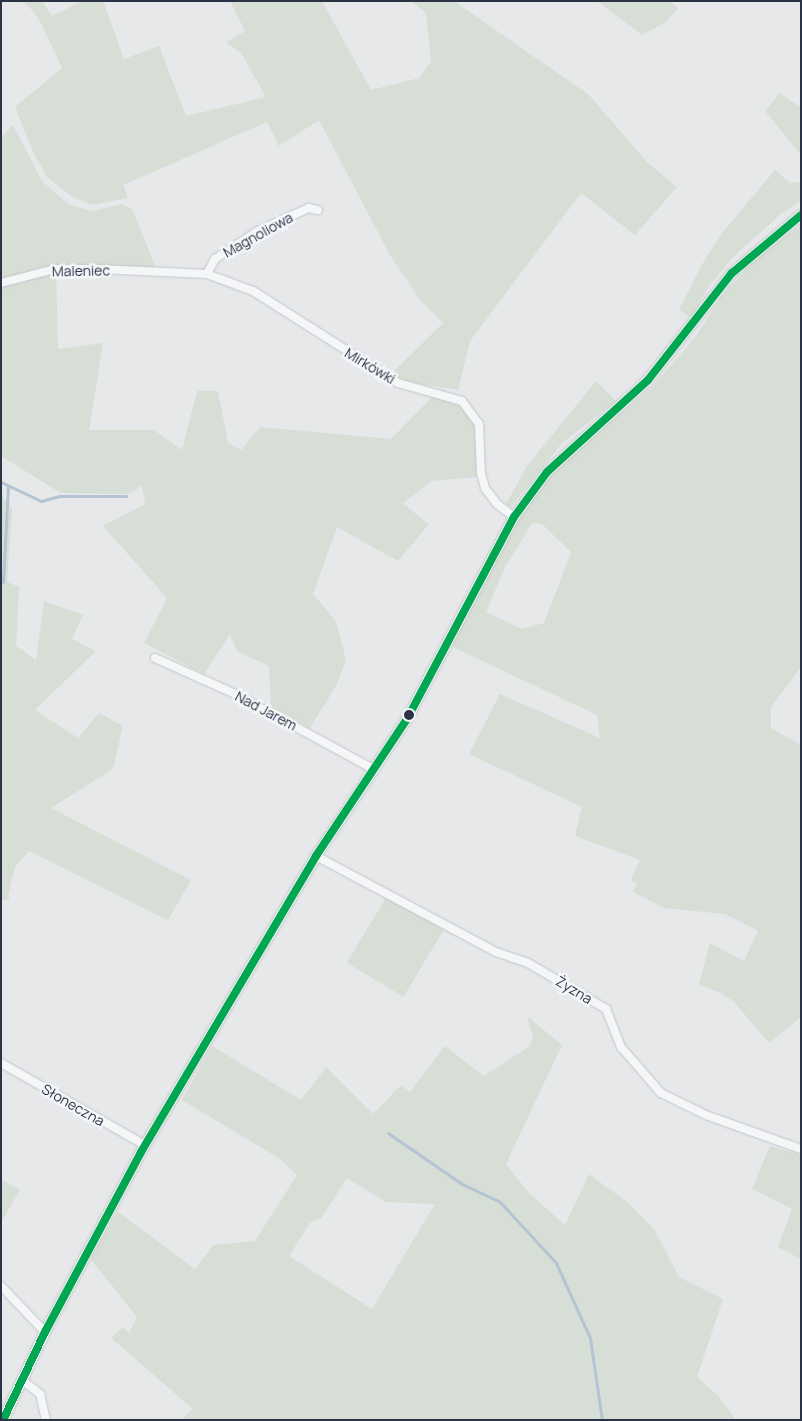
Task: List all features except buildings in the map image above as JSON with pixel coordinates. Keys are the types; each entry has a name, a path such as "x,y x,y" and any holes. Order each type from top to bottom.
{"street":[{"name":"Magnoliowa","path":"206,274 215,259 258,232 309,208 318,210"},
{"path":"4,1420 45,1332 145,1145 316,856 375,770 407,719 514,518 546,472 648,380 732,274 801,215"},
{"name":"Maleniec","path":"1,283 55,269 162,272"},
{"name":"Mirkówki","path":"162,272 206,274 253,291 398,383 462,401 479,424 481,473 485,488 497,504 514,518"},
{"name":"Nad Jarem","path":"155,658 235,694 375,770"},
{"name":"Żyzna","path":"316,856 496,952 528,963 606,1009 621,1047 661,1093 706,1115 801,1150"},
{"name":"Słoneczna","path":"1,1063 145,1145"},
{"path":"1,1286 45,1332"},
{"path":"22,1380 40,1394 46,1420"}],"shaded area":[{"path":"20,1 42,1 52,16 83,1 103,1 124,59 159,46 186,116 266,97 241,53 226,42 245,31 230,1 322,1 371,90 419,78 431,61 426,13 411,1 454,1 589,95 648,163 677,187 635,235 581,193 470,341 458,390 414,383 390,375 443,323 420,300 391,257 319,120 279,146 267,122 123,185 128,198 92,205 71,196 48,178 34,154 15,107 62,68 40,21 28,5"},
{"path":"597,1 669,1 678,8 666,22 642,35"},
{"path":"780,93 801,108 801,155 765,111"},
{"path":"13,125 42,181 68,204 92,211 122,204 132,209 156,268 61,266 1,280 1,137"},
{"path":"775,170 790,183 801,182 801,201 781,214 735,255 710,285 691,318 679,310 701,266 723,232"},
{"path":"801,225 801,667 771,707 771,728 801,745 801,1017 769,1043 734,1002 721,993 699,984 710,943 744,961 758,931 725,914 664,908 633,892 637,884 631,880 640,860 575,836 582,807 469,754 500,694 600,738 597,715 451,646 522,513 548,475 653,386 696,336 721,297 756,259","holes":["533,522 543,525 571,552 544,623 522,629 486,612 505,567"]},
{"path":"56,272 58,349 103,343 89,430 154,430 182,450 197,391 218,391 228,443 241,450 260,427 391,439 434,395 459,405 474,422 478,443 477,477 431,481 403,504 429,524 398,561 337,527 313,594 336,621 346,660 336,686 310,728 271,707 269,666 237,651 230,634 204,674 144,643 167,598 103,526 145,504 142,486 127,494 61,493 1,456 1,286"},
{"path":"596,381 616,401 562,443 511,507 506,504 527,466"},
{"path":"1,494 12,509 7,582 19,587 16,646 36,660 44,601 83,615 72,639 96,651 35,710 78,738 99,713 123,726 113,769 51,808 191,880 168,920 29,851 15,867 8,896 10,899 1,900"},
{"path":"387,896 444,930 403,997 347,963"},
{"path":"527,1016 562,1045 506,1164 529,1193 565,1225 589,1174 627,1202 654,1229 679,1277 723,1299 697,1377 718,1396 736,1420 181,1420 193,1409 111,1338 123,1327 129,1333 137,1317 90,1258 118,1212 195,1269 214,1245 255,1241 297,1175 280,1159 182,1100 212,1046 301,1100 326,1067 373,1114 401,1085 410,1092 445,1046 484,1076 530,1046 533,1037","holes":["347,1178 386,1202 435,1204 372,1309 289,1256 310,1223 321,1218"]},
{"path":"770,1146 801,1155 801,1259 778,1247 792,1209 752,1189"},
{"path":"1,1179 20,1190 1,1222"}],"waterway":[{"path":"1,482 41,501 60,496 126,496"},
{"path":"3,582 8,486"},
{"path":"388,1133 462,1184 500,1202 556,1263 590,1338 602,1420"}],"transit line":[{"path":"3,1420 45,1332 141,1152 316,856 407,719 514,517 547,472 648,380 732,273 801,215"}]}
